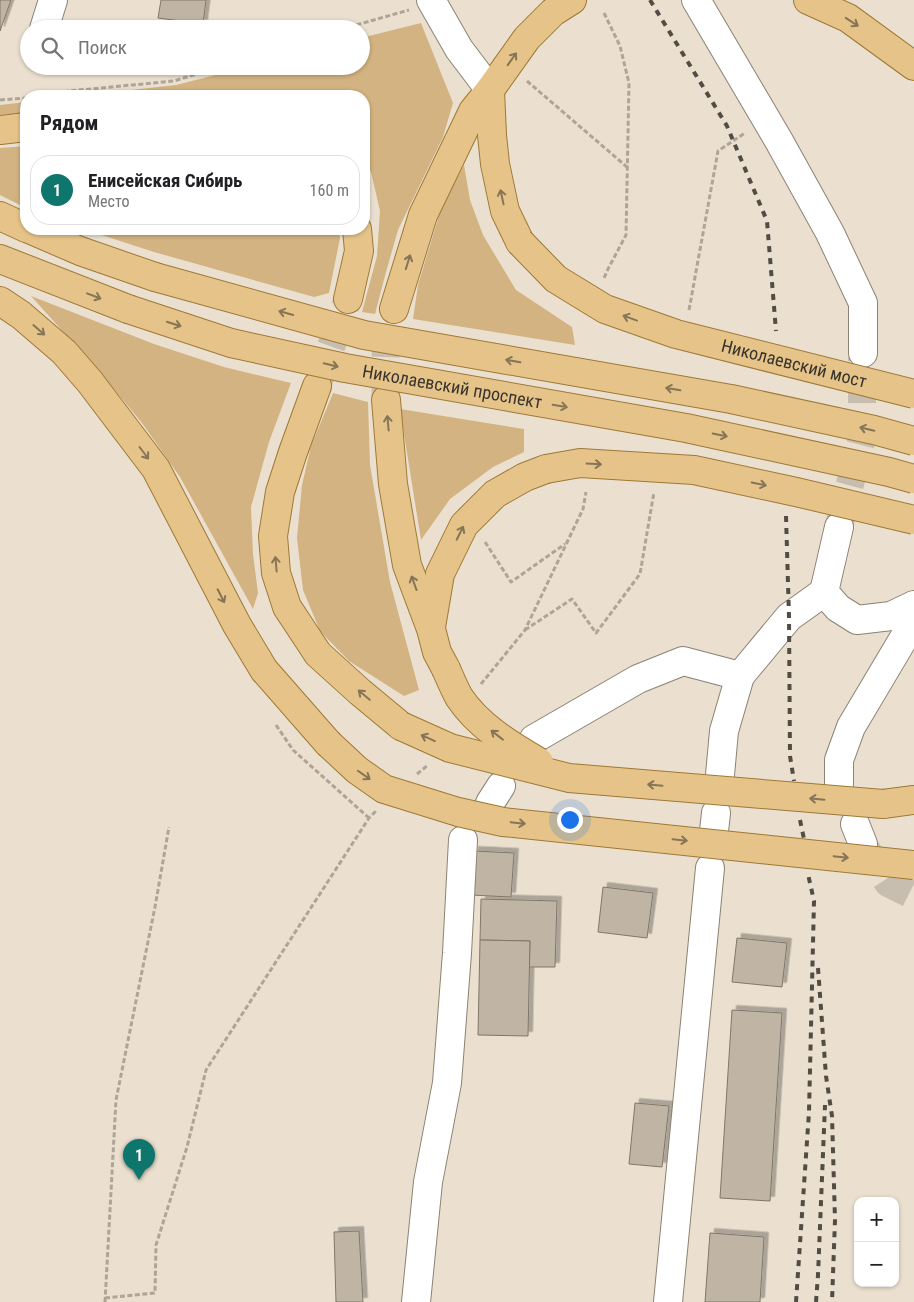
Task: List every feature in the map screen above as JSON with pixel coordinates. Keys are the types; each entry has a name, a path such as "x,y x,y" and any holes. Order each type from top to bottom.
{"main road":[{"path":"808,0 848,18 914,66"},
{"path":"394,309 423,215 473,111 527,38 562,6"},
{"name":"Николаевский мост","path":"490,90 495,164 505,211 520,242 556,279 605,309 676,334 914,394"},
{"path":"0,130 20,128"},
{"name":"Николаевский проспект","path":"0,216 20,225"},
{"name":"Николаевский проспект","path":"43,235 80,252 155,277 364,335 731,399 874,430 914,442"},
{"path":"348,299 359,251 358,235"},
{"name":"Николаевский проспект","path":"0,259 128,309 231,343 345,368 686,428 914,479"},
{"path":"0,301 21,315 64,352 90,382 156,469 236,625 264,670 328,743 357,770 384,789 458,812 503,822 914,865"},
{"path":"318,386 280,492 273,536 276,573 287,607 318,654 401,726 450,748 569,778 883,804 914,800"},
{"path":"386,400 393,484 407,565 431,629 436,652 459,696 475,717 512,746 569,778"},
{"path":"431,629 440,574 464,525 495,494 525,477 546,469 580,463 694,470 914,520"}],"street":[{"path":"47,20 53,0"},
{"path":"696,0 830,233 863,303 862,353"},
{"path":"421,4 490,90"},
{"path":"720,775 724,731 740,676 789,617 824,592 839,527"},
{"path":"824,592 838,608 857,620 891,616 914,605"},
{"path":"838,784 840,760 851,727 914,621"},
{"path":"534,739 638,679 683,661 740,676"},
{"path":"416,1302 428,1182 447,1083 463,840"},
{"path":"668,1302 710,868"}],"path":[{"path":"370,20 421,4"},
{"path":"603,281 626,235 629,83 620,46 604,13"},
{"path":"80,90 174,81 193,75"},
{"path":"527,80 627,166"},
{"path":"0,100 20,98"},
{"path":"689,310 718,151 750,129"},
{"path":"477,688 525,630 583,509 586,492"},
{"path":"525,630 572,598 596,634 640,574 654,492"},
{"path":"484,540 511,582 566,544"},
{"path":"169,827 155,907 116,1100 105,1300 155,1293 156,1245 187,1147 206,1070 369,818 293,750 272,720"},
{"path":"413,778 428,765"}],"shaded area":[{"path":"421,23 453,103 443,137 398,230 375,314 362,312 377,256 380,211 370,170 370,90 131,90 176,85 215,75 370,75 370,36"},
{"path":"20,103 20,113 0,115 0,105"},
{"path":"20,146 20,205 0,195 0,148"},
{"path":"464,165 470,200 483,235 516,290 572,327 575,345 413,319 418,285 441,209"},
{"path":"102,235 339,235 340,238 329,293 314,297 154,252"},
{"path":"31,296 154,344 224,367 291,383 269,442 251,507 253,554 258,593 253,609 180,477 142,423"},
{"path":"333,393 368,402 370,465 390,582 419,690 404,696 349,661 320,631 303,590 297,538 302,485 311,446"},
{"path":"400,409 524,429 524,452 493,467 450,499 421,540"}],"building":[{"path":"0,0 11,0 0,31"},
{"path":"161,0 206,0 204,20 158,18"},
{"path":"474,851 514,853 511,897 471,895"},
{"path":"603,887 653,893 647,938 598,932"},
{"path":"481,899 557,901 555,967 529,967 530,941 480,940"},
{"path":"737,938 787,943 782,987 732,982"},
{"path":"480,940 530,941 528,1036 478,1035"},
{"path":"732,1010 782,1013 770,1201 720,1198"},
{"path":"635,1103 669,1106 662,1167 629,1164"},
{"path":"359,1231 363,1302 336,1302 334,1232"},
{"path":"710,1233 764,1237 760,1302 705,1302"}],"tunnel":[{"path":"317,386 348,299"},
{"path":"386,399 386,346 394,309"},
{"path":"839,526 862,438 862,357"},
{"path":"863,844 888,883 914,896"}],"railway":[{"path":"650,0 727,126 767,221 776,331"},
{"path":"786,516 790,756 794,781"},
{"path":"800,820 804,839"},
{"path":"796,1302 809,1112 814,901 808,874"},
{"path":"818,968 826,1076 832,1116 835,1220 832,1302"},
{"path":"816,1302 825,1105"}],"place":[{"name":"Енисейская Сибирь","path":"139,1180"}]}
